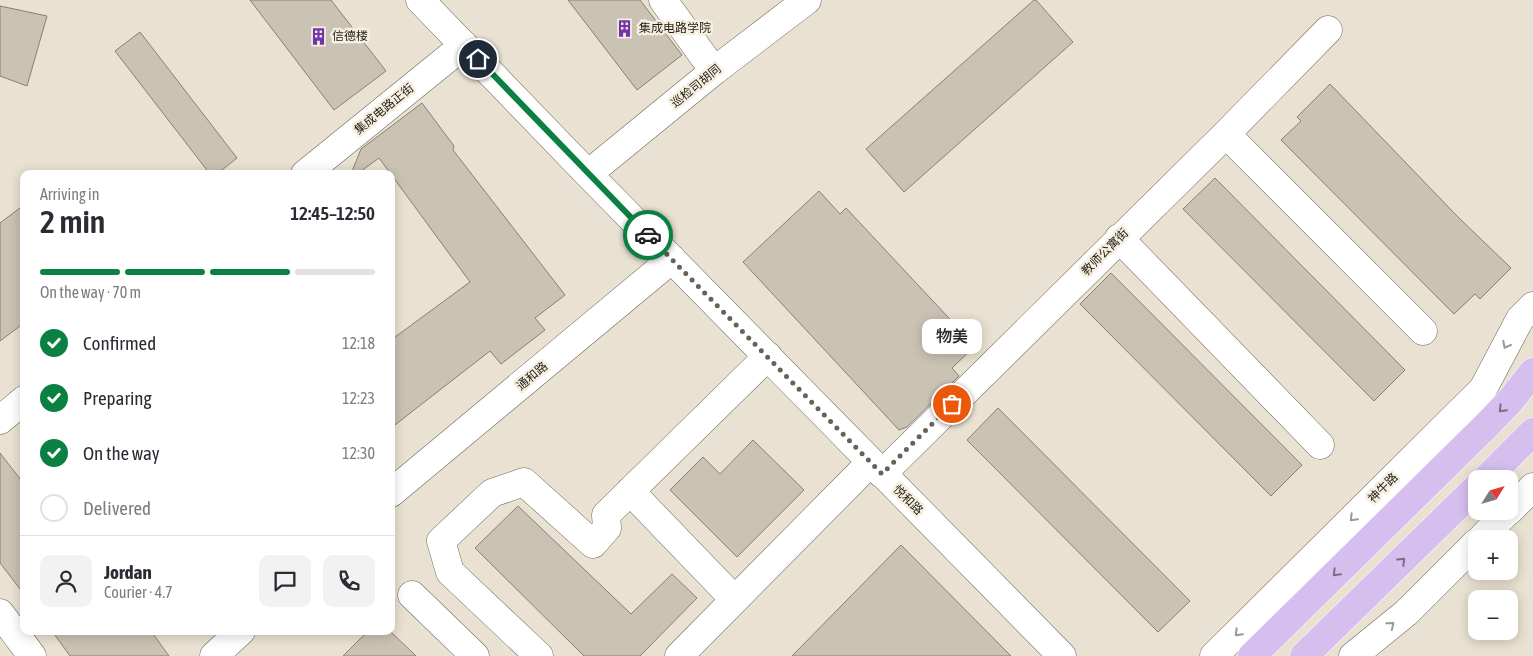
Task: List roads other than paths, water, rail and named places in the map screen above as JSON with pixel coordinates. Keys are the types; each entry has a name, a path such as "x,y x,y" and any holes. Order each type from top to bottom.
{"main road":[{"path":"1252,656 1486,426 1510,401 1533,372"},
{"path":"1495,470 1533,432"},
{"path":"1304,656 1468,496"}],"street":[{"name":"悦和路","path":"420,0 588,174 1062,656"},
{"path":"662,0 714,70"},
{"name":"巡检司胡同","path":"588,174 714,70 806,0"},
{"name":"教师公寓街","path":"679,656 734,599 876,468 1119,238 1226,134 1328,30"},
{"name":"集成电路正街","path":"309,170 464,45"},
{"path":"1226,134 1423,331"},
{"path":"1119,238 1320,445"},
{"name":"通和路","path":"395,490 672,259"},
{"name":"神牛路","path":"1214,656 1483,389 1520,319 1533,306"},
{"path":"539,656 450,572 441,541 492,493 524,482 593,544 607,528 606,515 768,356"},
{"path":"0,420 20,403"},
{"path":"1518,502 1533,487"},
{"path":"630,491 734,599"},
{"path":"1490,530 1500,520"},
{"path":"1353,656 1406,613 1468,551"},
{"path":"412,595 475,656"},
{"path":"0,613 32,656"},
{"path":"214,656 237,635"}],"place":[{"name":"集成电路学院","path":"625,28"},
{"name":"信德楼","path":"318,36"},
{"name":"物美","path":"952,404"}]}
